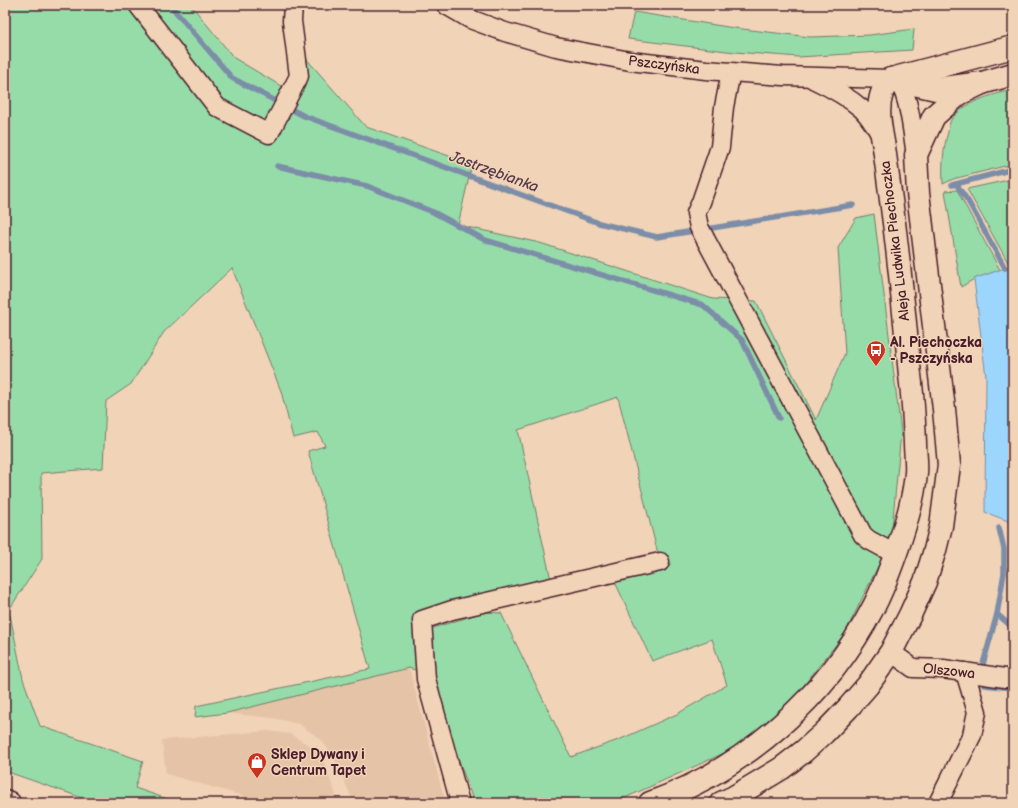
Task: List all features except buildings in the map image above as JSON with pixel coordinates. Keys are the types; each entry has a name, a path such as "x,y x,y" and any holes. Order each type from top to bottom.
{"main road":[{"name":"Pszczyńska","path":"891,78 1013,47"},
{"name":"Pszczyńska","path":"891,78 936,89 982,83 1013,74"},
{"name":"Aleja Ludwika Piechoczka","path":"650,803 667,797 717,771 751,749 777,729 802,705 824,681 860,631 886,580 895,554 913,495 916,471 914,408 894,227 879,113 882,92 891,78"},
{"name":"Aleja Ludwika Piechoczka","path":"721,803 782,768 824,733 848,708 868,685 890,652 925,582 941,526 949,465 944,409 918,193 916,155 934,116 959,94 982,83"},
{"path":"5,801 9,803"}],"street":[{"path":"138,5 217,107 269,134 299,76 292,21 293,5"},
{"name":"Pszczyńska","path":"446,5 470,19 505,32 556,47 630,61 783,76 891,78"},
{"path":"731,72 724,107 720,147 696,213 698,222 863,535 869,540 895,554"},
{"name":"Aleja Ludwika Piechoczka","path":"809,76 841,94 862,109 872,120 882,138"},
{"name":"Aleja Ludwika Piechoczka","path":"891,78 900,86 904,94 916,155"},
{"path":"460,803 426,679 422,620 452,610 660,562"},
{"name":"Olszowa","path":"890,652 913,668 943,669 1013,678"},
{"path":"938,803 972,735 977,712 965,672"}],"shaded area":[{"path":"409,668 444,797 377,803 354,803 333,755 319,738 299,724 273,718 227,713 362,678"},
{"path":"268,731 290,734 312,747 323,761 339,803 268,803 166,774 162,740"}],"green space":[{"path":"5,5 191,5 234,58 291,92 304,56 366,127 472,164 458,225 540,243 713,299 756,301 816,420 845,353 838,248 856,218 874,214 901,432 891,540 845,633 771,727 733,749 627,797 608,803 474,803 434,689 427,630 484,612 501,613 571,757 621,739 677,714 727,685 712,639 652,661 615,582 667,569 658,554 618,397 518,430 551,580 416,618 421,672 409,668 227,713 195,717 196,706 370,669 308,451 325,446 318,432 293,438 281,391 232,268 164,332 131,384 106,401 103,468 41,473 42,559 5,616"},
{"path":"634,12 734,28 810,37 870,35 914,29 912,50 799,57 735,52 628,39"},
{"path":"1013,90 1013,164 953,179 943,184 944,151 951,120 963,108 979,100"},
{"path":"1013,179 1013,265 1010,266 967,189"},
{"path":"957,190 1000,270 974,279 961,287 945,191"},
{"path":"10,615 23,679 40,726 143,761 135,788 179,803 97,803 5,771 5,617"}],"water":[{"path":"1013,265 1013,540 1008,521 985,512 986,377 974,279"}],"waterway":[{"name":"Jastrzębianka","path":"170,5 232,78 304,116 599,223 657,237 853,205"},
{"path":"277,166 367,186 433,212 485,240 703,305 742,340 779,418"},
{"name":"Jastrzębianka","path":"952,185 1013,169"},
{"path":"956,184 968,201 1005,268"},
{"path":"983,664 997,614 1004,573 1004,549 999,528"},
{"path":"997,614 1013,628"},
{"path":"984,685 1013,688"}],"place":[{"name":"Al. Piechoczka - Pszczyńska","path":"876,367"},
{"name":"Sklep Dywany i Centrum Tapet","path":"257,779"}]}
